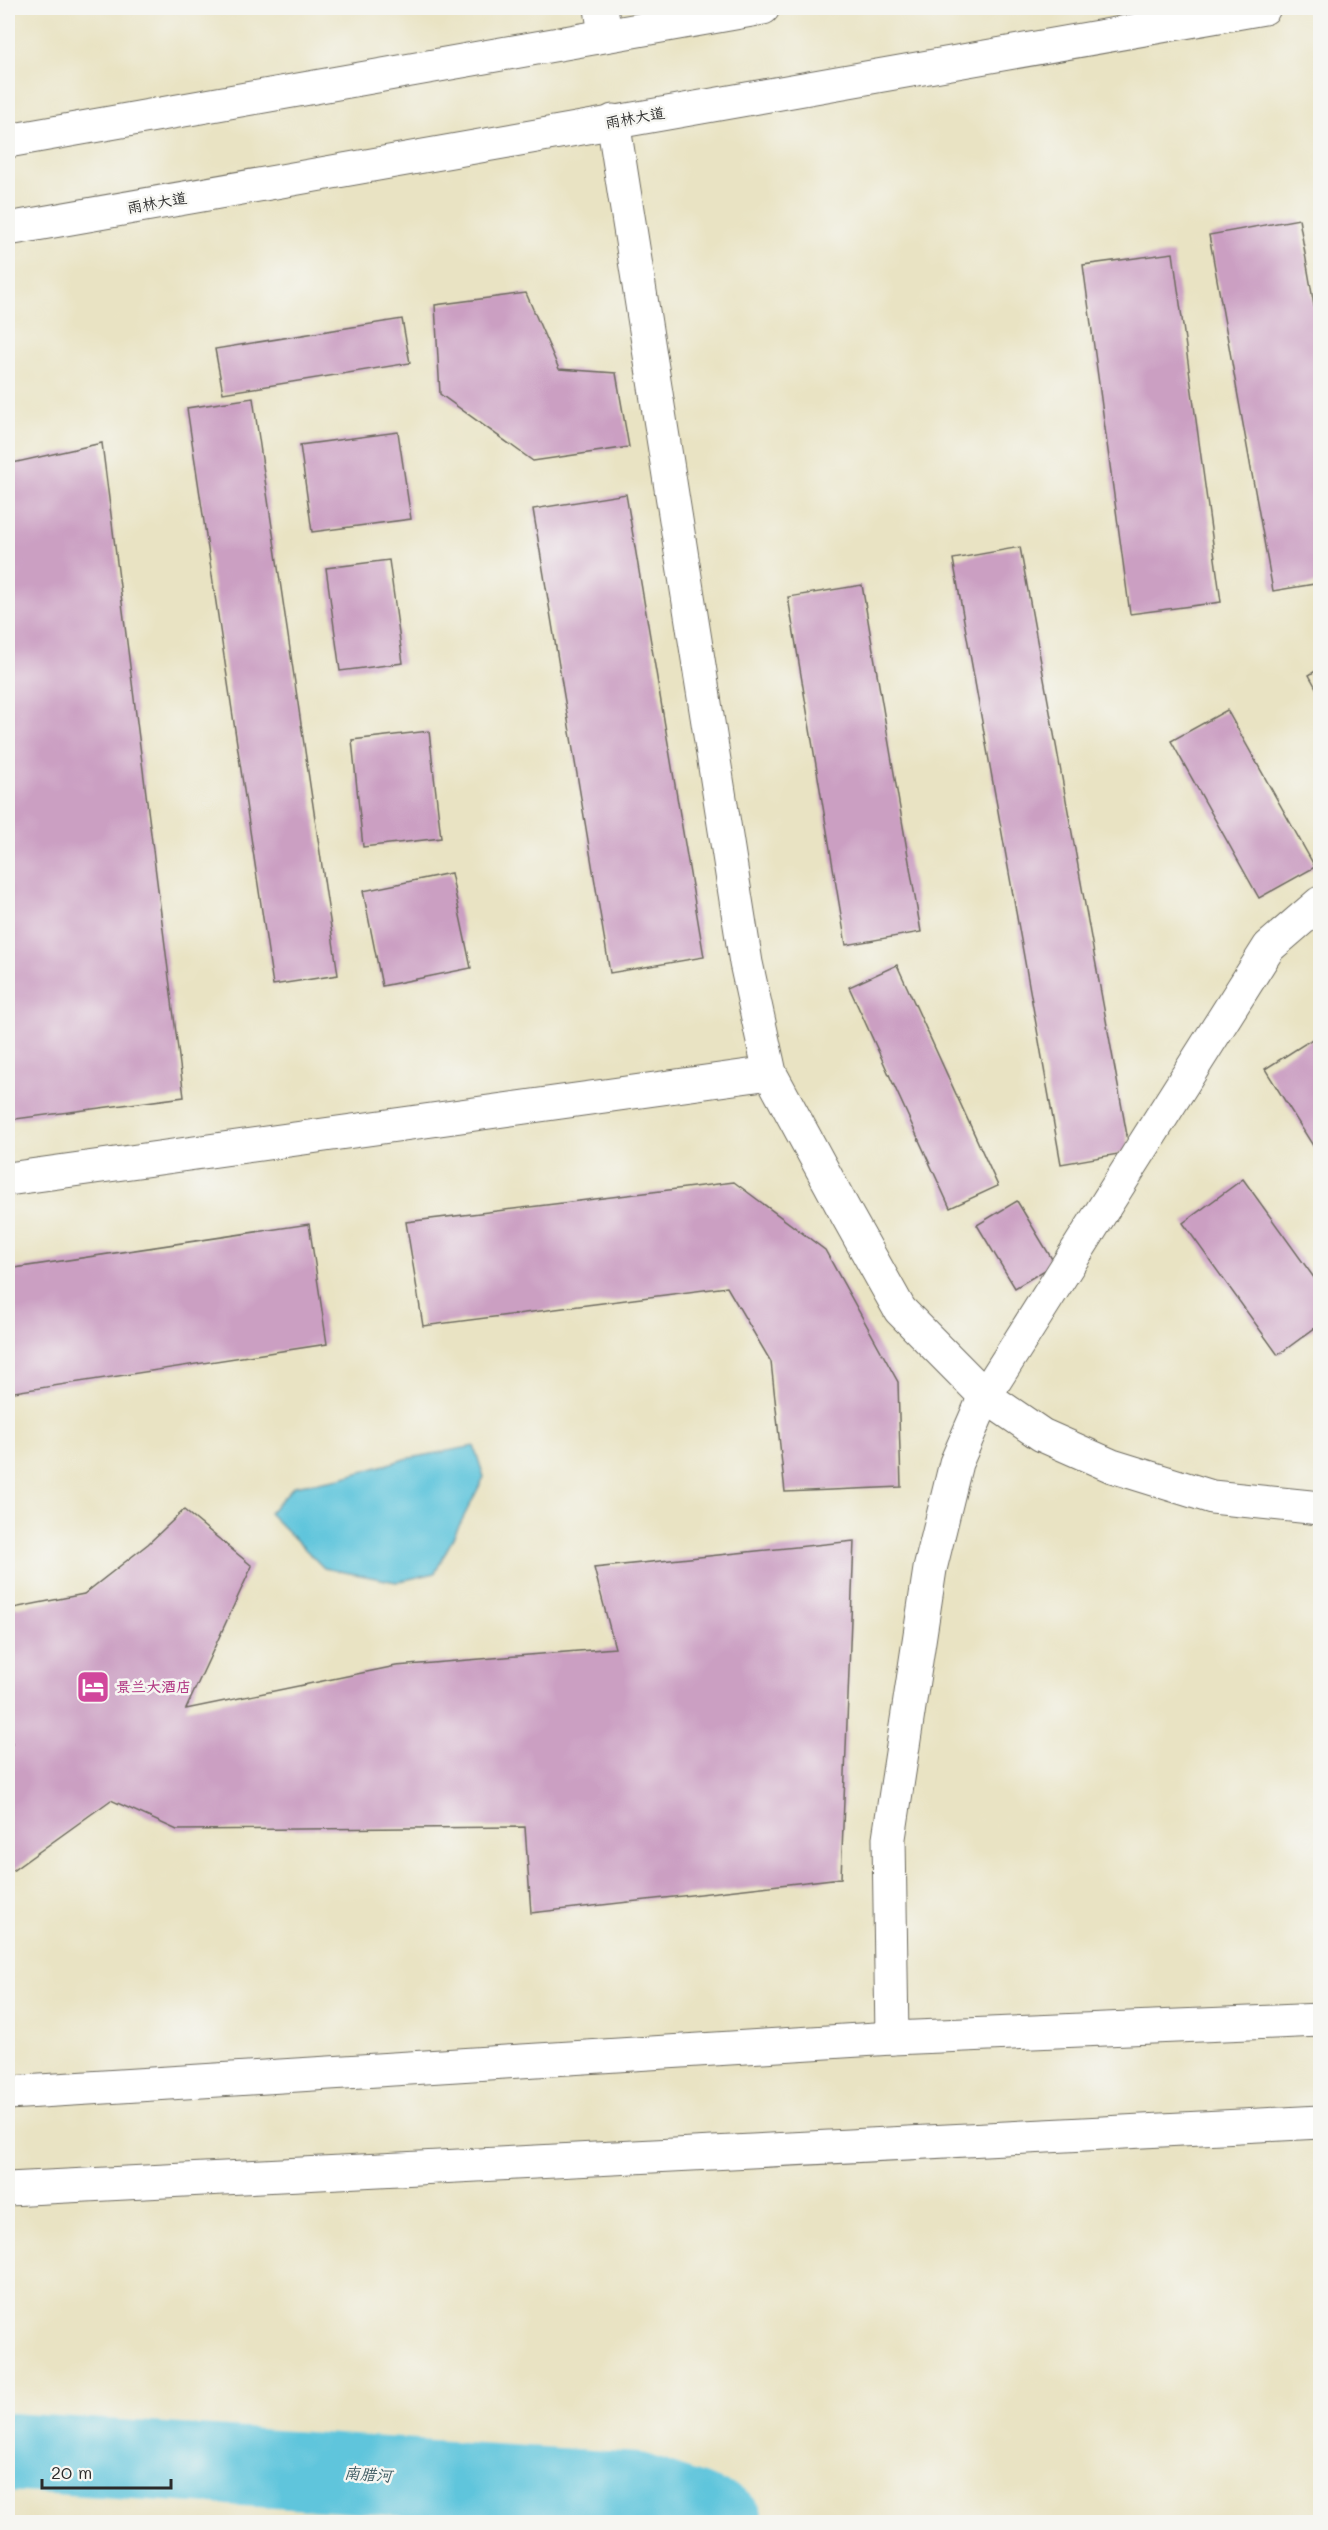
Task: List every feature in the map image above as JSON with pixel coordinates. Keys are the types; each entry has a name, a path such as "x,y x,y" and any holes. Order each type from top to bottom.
{"main road":[{"path":"8,141 603,21 763,8"},
{"name":"雨林大道","path":"8,229 1264,8"},
{"path":"613,121 746,963 770,1073 900,1310 985,1396 1042,1435 1112,1466 1212,1497 1320,1508"},
{"path":"892,2038 889,1838 930,1569 956,1463 985,1396 1269,947 1320,903"},
{"path":"8,1179 770,1073"},
{"path":"8,2093 892,2038 1320,2020"},
{"path":"8,2189 1320,2122"}],"water":[{"path":"474,1446 484,1477 435,1573 396,1582 324,1568 269,1513 294,1486 341,1478 405,1459"}],"building":[{"path":"1299,219 1320,340 1320,583 1273,591 1209,235"},
{"path":"1173,253 1221,602 1130,614 1083,265"},
{"path":"526,293 559,369 616,373 629,447 533,461 440,394 435,305"},
{"path":"402,319 410,363 223,393 215,349"},
{"path":"253,398 338,975 273,985 187,408"},
{"path":"398,432 411,519 312,532 300,445"},
{"path":"102,443 184,1097 8,1120 8,464"},
{"path":"626,494 704,957 610,973 533,509"},
{"path":"1020,547 1130,1152 1061,1164 953,559"},
{"path":"389,560 403,663 340,671 326,568"},
{"path":"862,585 921,932 846,945 788,597"},
{"path":"1320,668 1320,695 1309,675"},
{"path":"1227,710 1315,867 1259,898 1171,741"},
{"path":"429,731 441,838 363,847 352,740"},
{"path":"451,873 471,968 382,986 363,891"},
{"path":"897,965 998,1186 950,1208 849,987"},
{"path":"1320,1034 1320,1157 1265,1069"},
{"path":"1243,1179 1320,1286 1320,1324 1278,1355 1183,1223"},
{"path":"734,1182 825,1250 898,1382 901,1487 785,1492 771,1362 727,1287 423,1326 406,1222"},
{"path":"1017,1201 1055,1264 1015,1288 977,1225"},
{"path":"309,1224 327,1344 8,1393 8,1269"},
{"path":"184,1510 252,1566 186,1709 396,1666 615,1648 594,1568 854,1541 841,1878 531,1913 525,1827 177,1830 111,1800 8,1874 8,1751 12,1744 8,1740 8,1609 84,1594 148,1544"}],"waterway":[{"name":"南腊河","path":"8,2452 637,2492 723,2522"}],"place":[{"name":"景兰大酒店","path":"93,1687"}]}
